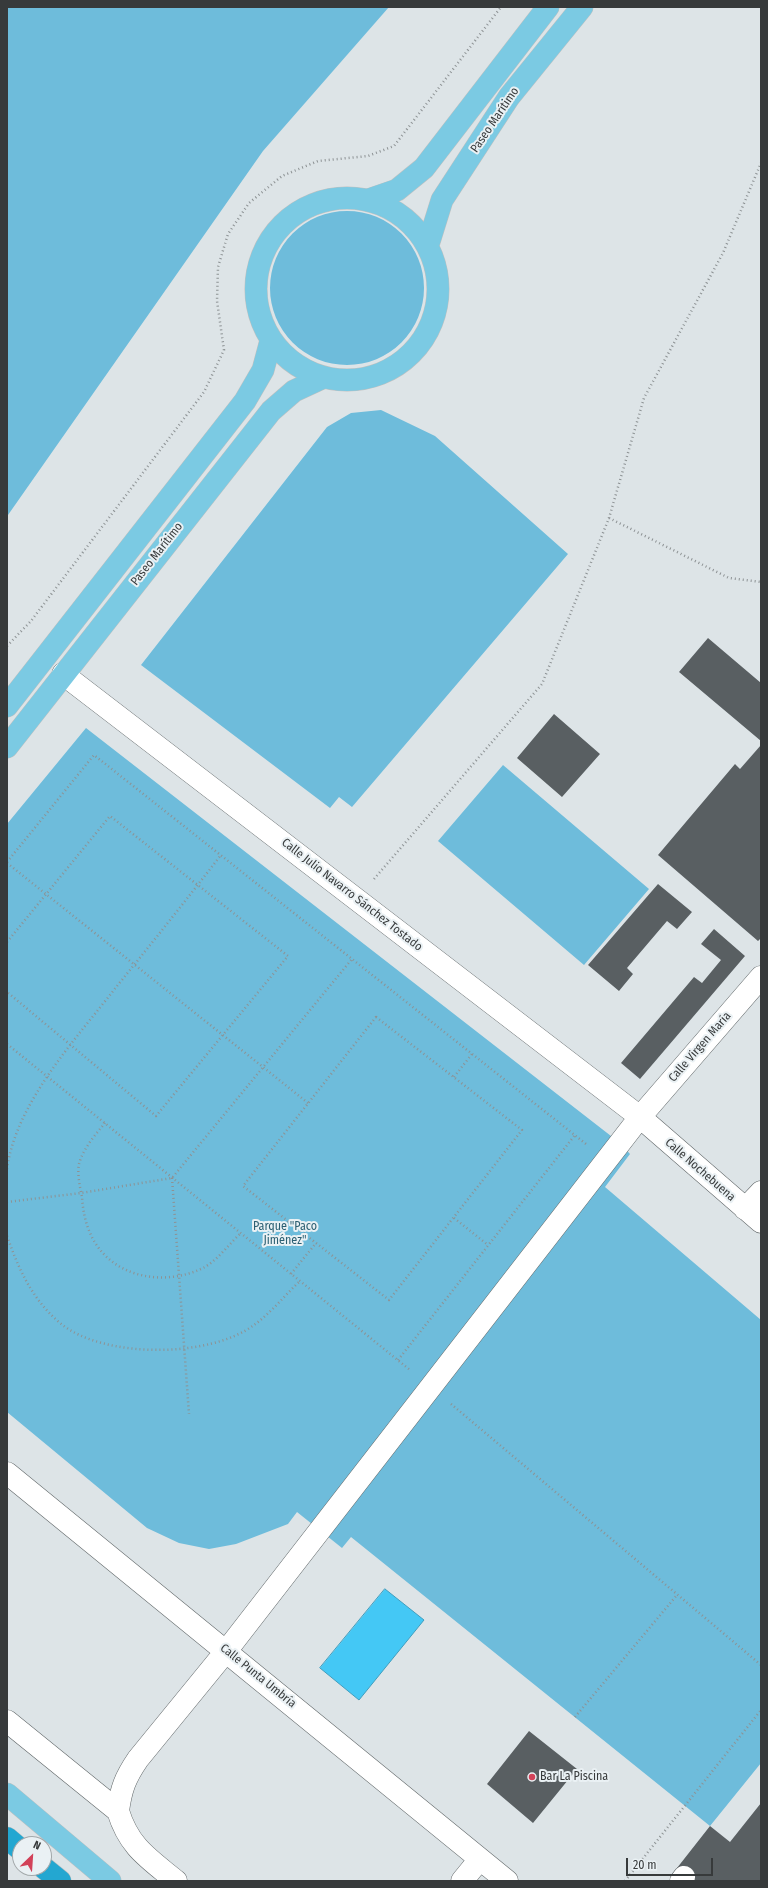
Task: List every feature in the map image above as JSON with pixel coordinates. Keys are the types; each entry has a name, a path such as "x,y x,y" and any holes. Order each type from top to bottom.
{"highway":[{"path":"52,1874 60,1881"}],"main road":[{"name":"Paseo Marítimo","path":"368,200 397,190 424,168 548,7"},
{"name":"Paseo Marítimo","path":"428,245 442,200 446,193 509,97 582,7"},
{"path":"337,198 368,200 392,209 412,225 428,245 438,274 438,305 428,334 409,358 383,374 352,381 322,378 302,369 285,356 270,340 258,311 256,280 264,250 282,225 307,206 337,198"},
{"name":"Paseo Marítimo","path":"7,706 245,401 263,370 270,340"},
{"name":"Paseo Marítimo","path":"7,747 271,411 294,391 322,378"},
{"path":"7,1794 110,1881"}],"street":[{"name":"Calle Julio Navarro Sánchez Tostado","path":"63,674 640,1117"},
{"name":"Calle Virgen María","path":"118,1811 120,1791 130,1770 227,1650 640,1117 761,977"},
{"name":"Calle Nochebuena","path":"640,1117 753,1216"},
{"path":"753,1216 761,1192"},
{"name":"Calle Punta Umbría","path":"7,1473 227,1650 507,1881"},
{"path":"7,1721 118,1811 123,1827 137,1849 176,1881"},
{"path":"462,1881 480,1859"}],"path":[{"path":"7,646 31,621 204,392 224,350 217,301 218,267 228,234 249,203 282,176 318,161 368,156 394,146 501,7"},
{"path":"356,898 371,883 542,684 610,518 644,398 723,253 761,163"},
{"path":"610,518 730,578 761,582"},
{"path":"308,1103 7,863 94,755 607,1160"},
{"path":"7,942 110,816 288,956 156,1116 72,1044 7,992"},
{"path":"7,1169 8,1159 18,1131 47,1076 221,855"},
{"path":"7,1202 81,1193 172,1178 352,958"},
{"path":"376,1016 522,1130 389,1300 244,1186 308,1103 376,1016"},
{"path":"7,1044 431,1387 761,1665"},
{"path":"454,1077 472,1054"},
{"path":"105,1123 89,1144 79,1165 84,1216 94,1241 111,1261 130,1273 150,1277 179,1277 204,1267 240,1233"},
{"path":"398,1360 575,1135"},
{"path":"172,1178 189,1414"},
{"path":"454,1218 488,1245"},
{"path":"7,1236 20,1273 41,1304 61,1324 85,1339 149,1351 185,1348 218,1342 254,1326 300,1281"},
{"path":"291,1274 316,1243"},
{"path":"575,1717 677,1595"},
{"path":"625,1881 761,1710"}],"green space":[{"path":"7,7 389,7 263,151 8,515"},
{"path":"339,211 355,211 377,216 402,233 419,258 423,273 423,303 419,318 402,343 377,360 355,365 339,365 317,360 298,348 287,337 275,318 270,296 270,280 275,258 287,239 298,228 317,216"},
{"path":"381,410 435,436 568,554 352,807 339,797 330,808 141,665 327,427 351,413"},
{"name":"Parque \"Paco Jiménez\"","path":"86,728 620,1143 630,1154 605,1187 761,1320 761,1763 710,1826 351,1537 342,1548 297,1512 288,1524 236,1544 209,1549 179,1543 147,1528 7,1412 7,824"},
{"path":"503,765 649,889 584,965 438,841"}],"shaded area":[{"path":"385,1589 424,1620 359,1700 320,1668"}],"building":[{"path":"708,638 761,683 761,741 679,672"},
{"path":"554,714 600,754 562,797 517,758"},
{"path":"761,745 761,938 758,941 658,855 735,764 740,769"},
{"path":"658,884 692,912 677,929 667,921 627,968 633,974 619,991 588,965"},
{"path":"714,929 745,956 640,1079 621,1063 694,977 702,983 721,960 701,944"},
{"name":"Bar La Piscina","path":"529,1731 577,1769 533,1823 487,1784"},
{"path":"761,1803 761,1881 692,1881 677,1868 710,1826 730,1842"}],"place":[{"name":"Bar La Piscina","path":"532,1777"}]}
